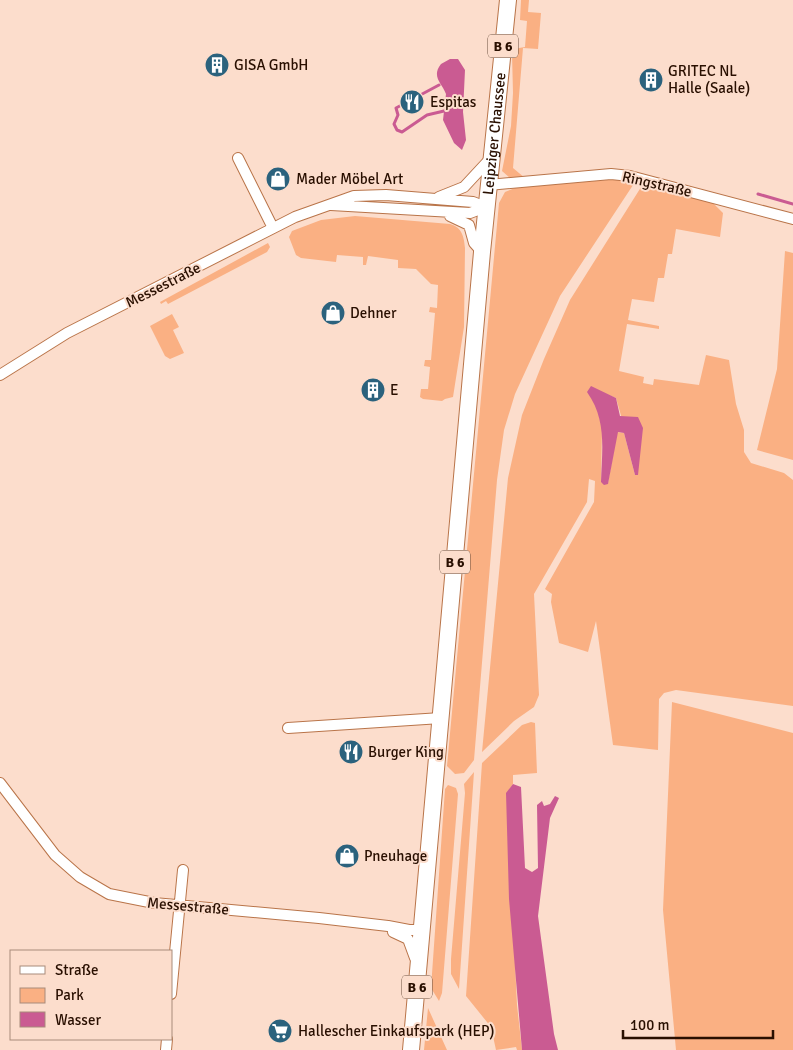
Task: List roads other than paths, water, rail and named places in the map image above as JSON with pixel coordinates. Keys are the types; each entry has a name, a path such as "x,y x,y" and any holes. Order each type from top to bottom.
{"main road":[{"name":"Leipziger Chaussee","path":"486,207 508,0"},
{"name":"B 6","path":"411,1050 486,207"}],"street":[{"path":"238,158 273,228"},
{"name":"Messestraße","path":"433,198 464,187 491,158"},
{"name":"Ringstraße","path":"488,184 611,174 630,176 793,219"},
{"name":"Messestraße","path":"0,375 67,333 295,217 331,205 341,199 354,196 386,195 473,202 486,207"},
{"name":"Messestraße","path":"331,205 470,213 486,207"},
{"name":"Messestraße","path":"440,212 469,225 474,243 482,252"},
{"path":"288,728 441,718"},
{"name":"Messestraße","path":"0,783 55,855 93,886 121,898 353,921 409,930 416,930 422,925"},
{"path":"172,981 178,905 183,870"},
{"path":"353,921 369,928 397,933 408,939 414,955 417,987"}],"water":[{"path":"450,59 458,59 465,70 463,112 466,140 462,150 454,143 443,120 446,94 437,76 441,64"},
{"path":"591,386 616,398 620,416 638,417 643,428 638,475 635,475 624,433 618,432 608,484 604,485 601,482 602,435 598,413 587,392"},
{"path":"513,784 521,787 525,868 532,872 538,868 537,805 542,801 544,806 550,804 555,796 559,798 550,818 538,916 554,1034 558,1050 522,1050 509,899 506,793"}],"waterway":[{"path":"439,85 396,108 398,115 394,124 397,130 402,132 427,115 444,111"},
{"path":"758,194 793,204"}],"place":[{"name":"GISA GmbH","path":"217,65"},
{"name":"GRITEC NL Halle (Saale)","path":"651,80"},
{"name":"Espitas","path":"412,102"},
{"name":"Mader Möbel Art","path":"278,179"},
{"name":"Dehner","path":"333,313"},
{"name":"E","path":"373,390"},
{"name":"Burger King","path":"351,752"},
{"name":"Pneuhage","path":"347,856"},
{"name":"Hallescher Einkaufspark (HEP)","path":"280,1031"}]}
